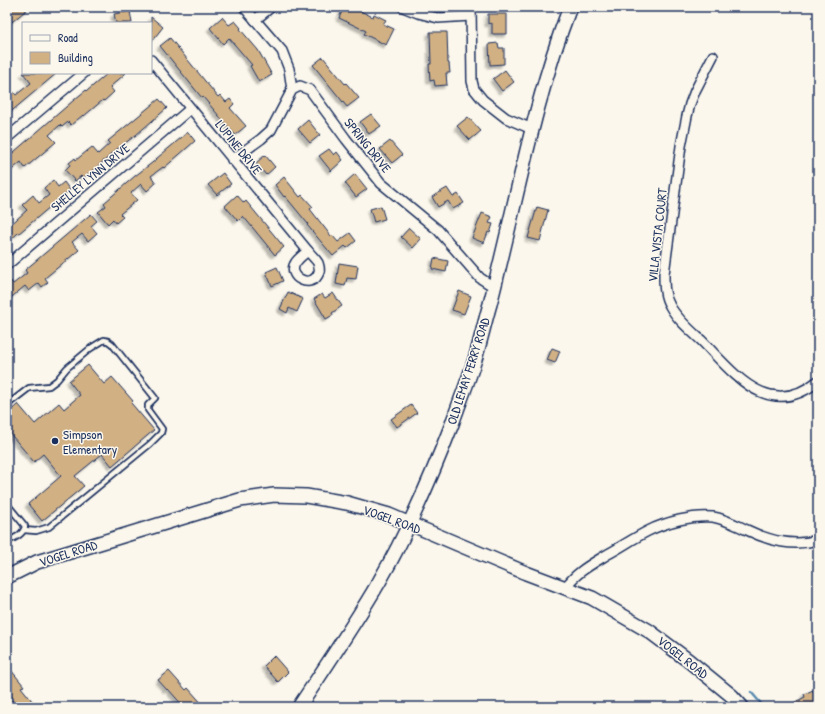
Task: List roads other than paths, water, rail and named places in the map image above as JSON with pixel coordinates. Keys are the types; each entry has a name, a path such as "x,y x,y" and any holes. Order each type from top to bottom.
{"main road":[{"name":"OLD LEMAY FERRY ROAD","path":"299,707 367,603 410,524 468,381 477,354 494,287 535,116 561,30 570,7"},
{"name":"VOGEL ROAD","path":"7,576 37,562 240,500 274,495 306,496 347,503 389,515 526,573 592,598 649,631 732,696 742,707"}],"street":[{"path":"232,160 272,130 292,90 289,69 282,52 244,7"},
{"path":"255,20 271,7"},
{"path":"403,7 418,13 438,18 471,11 472,81 474,89 482,100 506,118 532,129"},
{"name":"VILLA VISTA COURT","path":"713,56 695,91 687,116 680,153 664,274 666,295 670,306 684,324 735,374 752,387 771,395 791,396 801,393 818,381"},
{"name":"LUPINE DRIVE","path":"152,61 308,251"},
{"path":"7,138 83,74"},
{"name":"SPRING DRIVE","path":"292,90 300,86 310,90 381,183 438,230 480,278 494,287"},
{"name":"SHELLEY LYNN DRIVE","path":"7,265 190,109"},
{"path":"565,588 570,580 584,569 647,531 689,518 713,517 725,520 771,540 786,543 801,543 818,540"}],"lane":[{"path":"7,405 29,388 49,386 57,380 67,368 91,348 104,340 112,344 155,398 148,405 148,410 162,429 161,433 150,444 49,527 36,531 24,530"},
{"path":"7,504 24,526 24,530"},
{"path":"7,541 21,534 24,530"}],"waterway":[{"path":"751,692 764,707"}],"place":[{"name":"Simpson Elementary","path":"55,441"}]}
